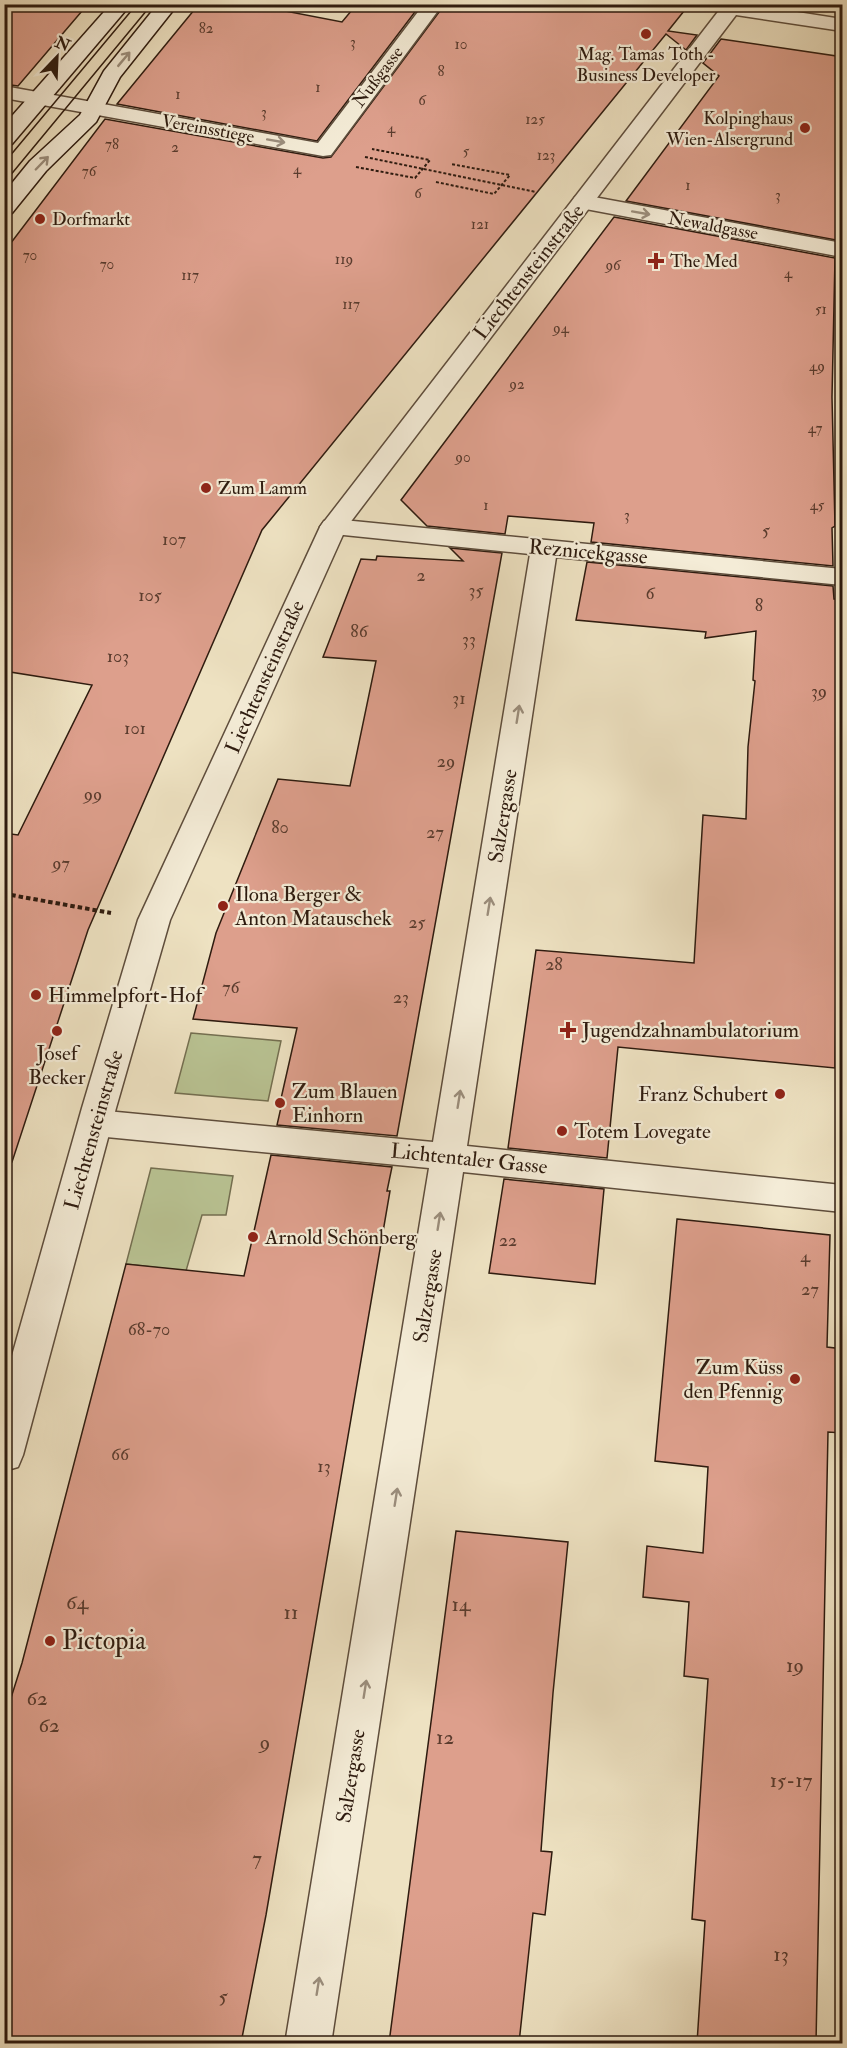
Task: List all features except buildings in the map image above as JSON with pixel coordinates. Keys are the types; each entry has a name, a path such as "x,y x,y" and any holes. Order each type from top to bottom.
{"street":[{"path":"4,139 122,4"},
{"path":"4,208 38,166 76,132 94,108 111,75 169,4"},
{"name":"Nußgasse","path":"322,150 434,4"},
{"path":"725,6 843,25"},
{"name":"Liechtensteinstraße","path":"4,1455 154,920 333,527 583,202 725,6"},
{"name":"Vereinsstiege","path":"4,92 322,150"},
{"name":"Newaldgasse","path":"583,202 843,250"},
{"name":"Reznicekgasse","path":"333,527 843,576"},
{"name":"Salzergasse","path":"308,2043 544,548"},
{"name":"Lichtentaler Gasse","path":"96,1123 449,1157 843,1199"}],"path":[{"path":"355,167 415,178 430,160 372,149"},
{"path":"363,157 536,192"},
{"path":"436,182 494,194 510,175 451,164"},
{"path":"4,908 11,895 154,920"}],"green space":[{"path":"191,1033 281,1041 268,1101 175,1093"},
{"path":"151,1168 233,1176 226,1215 202,1215 186,1271 126,1264"}],"tram line":[{"path":"4,163 137,4"},
{"path":"4,183 152,4"}],"place":[{"name":"Mag. Tamas Toth - Business Developer","path":"646,34"},
{"name":"Kolpinghaus Wien-Alsergrund","path":"805,128"},
{"name":"Dorfmarkt","path":"40,219"},
{"name":"The Med","path":"656,261"},
{"name":"Zum Lamm","path":"206,488"},
{"name":"Ilona Berger & Anton Matauschek","path":"223,906"},
{"name":"Himmelpfort-Hof","path":"36,995"},
{"name":"Jugendzahnambulatorium","path":"568,1030"},
{"name":"Josef Becker","path":"57,1031"},
{"name":"Franz Schubert","path":"780,1094"},
{"name":"Zum Blauen Einhorn","path":"280,1103"},
{"name":"Totem Lovegate","path":"562,1131"},
{"name":"Arnold Schönberg","path":"253,1237"},
{"name":"Zum Küss den Pfennig","path":"795,1379"},
{"name":"Pictopia","path":"50,1641"}]}
